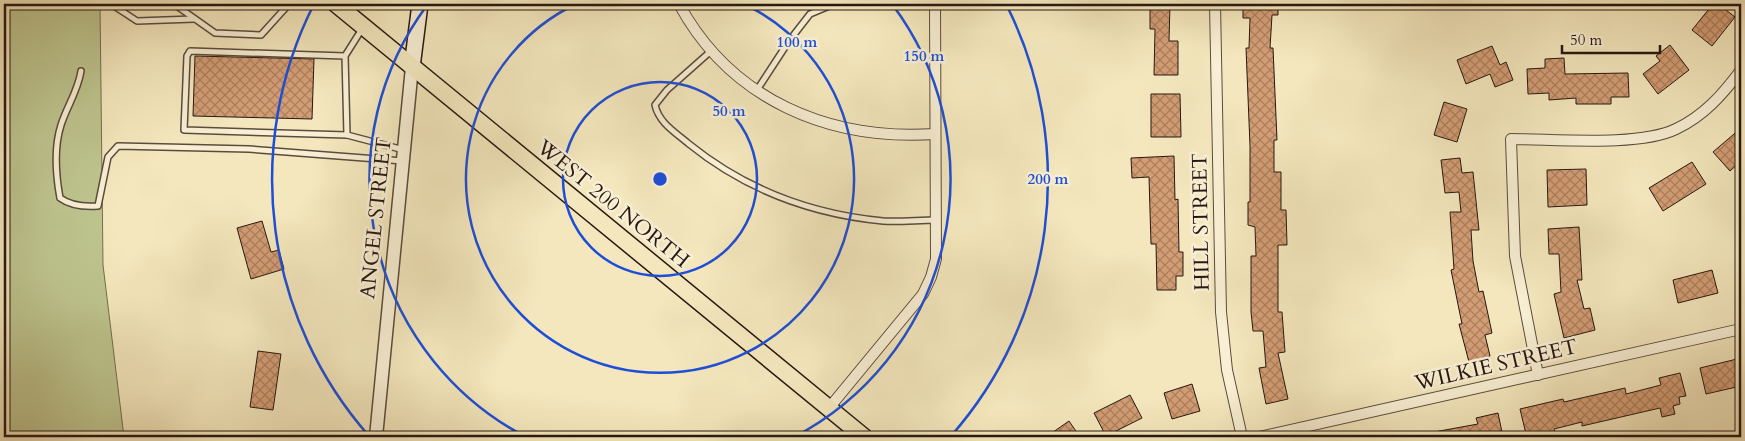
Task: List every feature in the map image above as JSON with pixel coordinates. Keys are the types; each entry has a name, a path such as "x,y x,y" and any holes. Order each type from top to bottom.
{"main road":[{"name":"WEST 200 NORTH","path":"336,4 864,437"},
{"name":"ANGEL STREET","path":"412,67 420,4"}],"street":[{"path":"679,4 711,51 733,72 785,108 818,121 849,129 880,134 935,134"},
{"path":"829,408 923,294 936,259 935,4"},
{"name":"HILL STREET","path":"1216,4 1221,312 1227,370 1242,437"},
{"name":"ANGEL STREET","path":"376,437 412,67"},
{"path":"1538,375 1515,256 1512,139 1642,139 1675,130 1698,116 1722,95 1741,70"},
{"name":"WILKIE STREET","path":"1259,437 1741,329"}],"lane":[{"path":"111,4 136,21 195,19"},
{"path":"174,4 216,33 261,35 289,4"},
{"path":"757,90 789,41 810,14 834,4"},
{"path":"347,135 345,56 364,27"},
{"path":"345,56 190,51 187,56 184,130 347,135 404,155"},
{"path":"711,51 667,90 655,105 657,115 665,124 701,154 728,172 786,201 828,212 885,221 936,220"},
{"path":"81,71 79,86 61,124 58,139 57,182 60,198 67,204 88,207 98,206 108,156 118,146 404,155"}],"green space":[{"path":"4,4 100,4 103,265 124,437 4,437"}],"building":[{"path":"1150,4 1170,4 1169,41 1178,41 1178,75 1154,75 1155,29 1150,29"},
{"path":"1243,4 1278,4 1278,15 1272,15 1270,48 1273,48 1277,140 1274,140 1274,172 1281,172 1281,210 1286,210 1287,245 1278,245 1278,312 1282,312 1285,352 1278,353 1288,399 1266,404 1259,368 1266,367 1263,331 1253,331 1251,312 1251,256 1256,256 1255,227 1248,225 1250,146 1246,48 1249,48 1250,18 1243,18"},
{"path":"1713,4 1718,4 1735,17 1712,46 1692,30"},
{"path":"1670,45 1689,70 1658,94 1643,74 1660,61 1656,56"},
{"path":"1492,46 1500,65 1506,62 1513,80 1495,87 1490,74 1466,84 1457,60"},
{"path":"195,56 314,59 312,119 193,116"},
{"path":"1564,58 1565,74 1628,73 1629,97 1611,97 1611,104 1576,104 1576,98 1549,100 1549,93 1528,94 1527,69 1545,68 1545,59"},
{"path":"1151,94 1180,94 1181,137 1151,137"},
{"path":"1444,102 1467,109 1457,142 1434,135"},
{"path":"1741,128 1741,161 1730,171 1713,152"},
{"path":"1174,156 1175,200 1178,199 1179,252 1183,252 1183,276 1176,276 1176,290 1157,290 1156,244 1151,244 1149,177 1132,178 1131,158"},
{"path":"1460,158 1462,173 1473,172 1479,230 1471,230 1473,261 1479,292 1483,291 1492,333 1485,335 1490,356 1469,362 1459,324 1462,324 1451,270 1454,269 1450,212 1461,212 1459,192 1445,193 1441,160"},
{"path":"1692,162 1706,184 1663,211 1649,188"},
{"path":"1586,169 1587,205 1548,207 1547,170"},
{"path":"262,221 271,252 279,250 284,269 251,279 237,228"},
{"path":"1579,227 1582,280 1577,280 1584,309 1590,308 1595,330 1564,338 1554,294 1561,292 1559,254 1549,254 1548,229"},
{"path":"1712,270 1718,293 1678,303 1673,280"},
{"path":"258,351 281,354 273,410 250,407"},
{"path":"1737,359 1741,386 1706,394 1700,368"},
{"path":"1680,373 1686,396 1679,397 1680,404 1673,406 1675,414 1662,417 1660,408 1582,426 1582,422 1554,429 1556,436 1540,437 1538,431 1526,434 1520,409 1563,399 1564,402 1625,388 1626,394 1661,385 1659,378"},
{"path":"1192,384 1200,411 1172,419 1164,393"},
{"path":"1130,395 1142,418 1106,436 1094,413"},
{"path":"1498,413 1503,437 1435,437 1434,432 1478,424 1476,418"},
{"path":"1069,421 1080,437 1046,437"}]}
